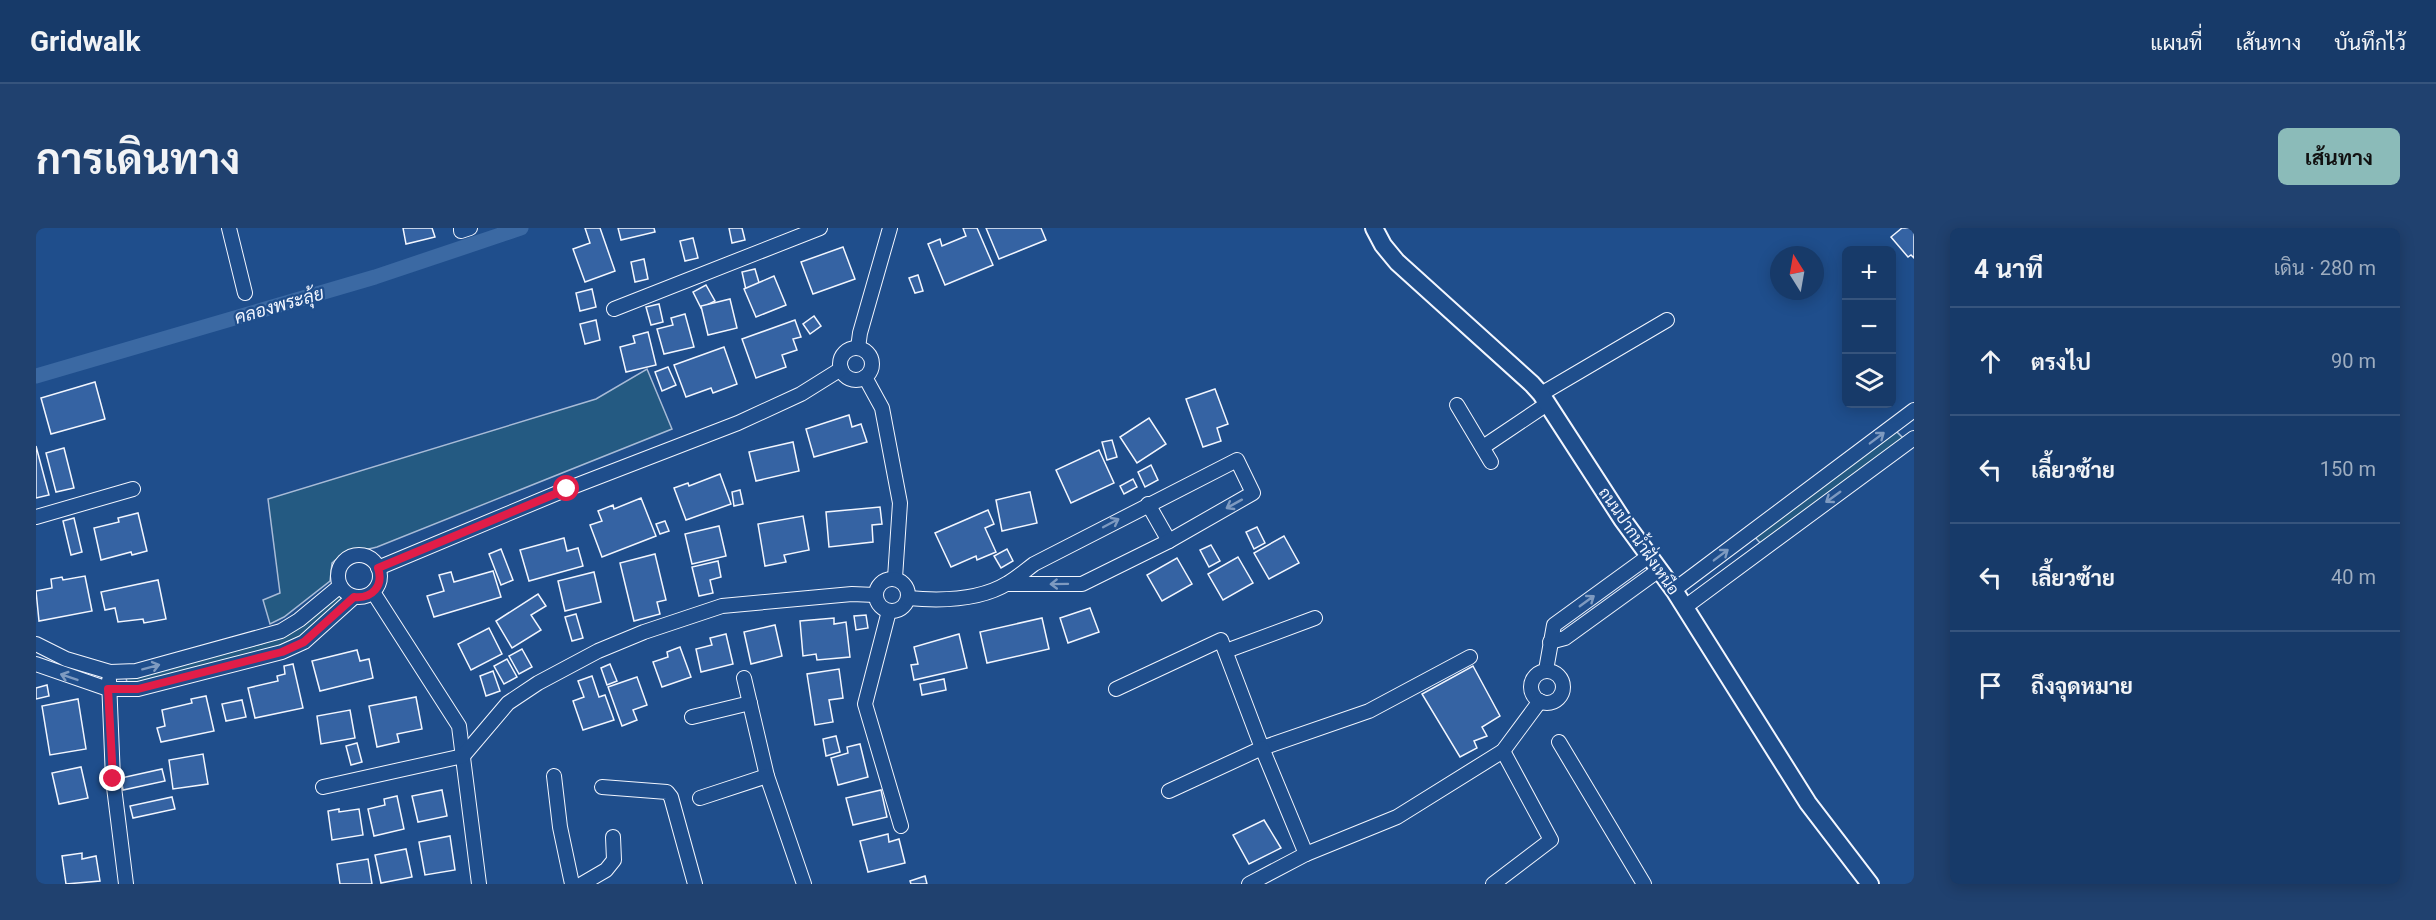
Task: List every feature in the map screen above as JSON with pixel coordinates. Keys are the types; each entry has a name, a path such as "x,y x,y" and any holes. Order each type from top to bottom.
{"street":[{"path":"229,228 245,293"},
{"path":"460,228 461,231 470,228"},
{"path":"614,309 820,228"},
{"path":"858,348 860,333 890,228"},
{"name":"ถนนปากน้ำฝั่งเหนือ","path":"1374,228 1396,262 1532,384 1544,399 1674,590 1808,803 1870,884"},
{"path":"1483,447 1544,399 1666,320"},
{"path":"853,348 867,353 872,362 865,376 852,379 841,369 841,358 853,348"},
{"path":"378,568 567,489 738,423 801,394 841,369"},
{"path":"865,376 882,408 900,503 895,579"},
{"path":"1457,405 1491,462"},
{"path":"1674,590 1909,414 1914,430"},
{"path":"1685,607 1914,438"},
{"path":"908,598 934,601 955,599 1007,584 1082,584 1169,541 1253,493 1237,460 1034,564 1007,584"},
{"path":"36,517 133,489"},
{"path":"1148,504 1169,541"},
{"path":"365,556 375,562 378,568 379,583 373,592 363,597 354,597 347,594 340,586 338,570 349,557 365,556"},
{"path":"1546,670 1554,625 1649,556"},
{"path":"1550,642 1565,638 1659,570"},
{"path":"895,579 904,584 908,598 902,607 889,611 878,604 875,595 881,582 895,579"},
{"path":"36,644 66,659 110,672 136,671 281,631 299,620 340,586"},
{"path":"373,592 459,726 479,884"},
{"path":"323,787 463,756 508,704 538,682 598,651 644,632 722,606 835,595 875,595"},
{"path":"36,664 108,689 138,689 282,652 304,642 354,597"},
{"path":"889,611 865,704 901,826"},
{"path":"1226,651 1315,618"},
{"path":"1116,688 1221,640 1306,854"},
{"path":"1169,791 1262,748 1369,711 1470,657"},
{"path":"1546,670 1560,677 1564,687 1556,701 1550,703 1540,701 1533,694 1531,683 1537,674 1546,670"},
{"path":"110,672 108,689 113,779 126,884"},
{"path":"744,678 767,776 804,884"},
{"path":"1249,884 1306,854 1397,817 1503,751 1540,701"},
{"path":"692,717 750,703"},
{"path":"1559,742 1644,884"},
{"path":"1493,884 1551,840 1503,751"},
{"path":"700,798 767,776"},
{"path":"554,777 560,827 572,884"},
{"path":"602,787 667,792 671,797 695,884"},
{"path":"582,884 606,870 614,860 613,837"}],"shaded area":[{"path":"647,369 672,429 377,547 343,556 332,563 330,581 284,617 270,624 263,600 280,593 268,499 596,399"},
{"path":"1895,430 1904,439 1762,545 1754,536"},
{"path":"337,593 343,600 299,637 276,647 149,681 127,684 126,676 261,644 292,632"}],"building":[{"path":"403,228 432,228 435,237 406,244"},
{"path":"585,228 600,228 615,271 585,282 573,249 590,243"},
{"path":"618,228 654,228 655,232 621,240"},
{"path":"729,228 742,228 745,240 732,243"},
{"path":"963,228 977,228 993,265 945,285 928,244 940,239 942,246 966,236"},
{"path":"986,228 1041,228 1046,240 999,259"},
{"path":"1902,228 1914,228 1914,258 1911,255 1908,257 1891,237"},
{"path":"693,238 698,258 685,261 680,241"},
{"path":"843,247 855,279 813,294 801,262"},
{"path":"644,259 648,279 635,282 631,262"},
{"path":"755,269 760,286 746,290 742,272"},
{"path":"918,275 923,291 915,293 909,278"},
{"path":"774,276 786,305 756,317 744,289"},
{"path":"706,285 715,301 701,308 693,292"},
{"path":"592,289 596,307 580,311 576,293"},
{"path":"730,299 737,328 708,335 701,306"},
{"path":"659,304 663,322 651,325 646,307"},
{"path":"685,314 694,347 664,354 657,329 673,325 671,318"},
{"path":"814,316 821,326 810,334 803,324"},
{"path":"596,320 600,340 585,344 580,324"},
{"path":"795,320 801,337 793,339 797,350 782,355 786,367 756,378 742,339"},
{"path":"648,332 656,365 626,372 620,347 635,343 633,336"},
{"path":"724,347 737,384 713,393 711,388 686,397 674,365"},
{"path":"668,367 676,385 662,391 655,372"},
{"path":"95,382 105,419 51,434 41,398"},
{"path":"1215,389 1228,424 1217,428 1221,441 1203,447 1186,399"},
{"path":"849,415 852,427 861,424 867,442 814,457 806,429"},
{"path":"1149,418 1166,444 1137,463 1120,437"},
{"path":"1112,440 1117,457 1107,460 1102,442"},
{"path":"793,442 799,471 756,481 749,452"},
{"path":"36,446 49,495 36,498"},
{"path":"64,448 74,488 56,492 46,453"},
{"path":"1099,450 1114,483 1071,503 1056,470"},
{"path":"1151,465 1158,480 1145,487 1138,472"},
{"path":"720,474 731,504 686,520 674,488 688,483 689,486"},
{"path":"1133,479 1137,487 1124,494 1120,486"},
{"path":"740,490 743,504 734,506 732,492"},
{"path":"1030,492 1037,523 1002,531 996,500"},
{"path":"641,498 656,536 602,557 590,525 602,521 598,511 613,505 614,509"},
{"path":"880,507 882,524 872,525 873,542 829,547 826,512"},
{"path":"988,510 994,524 985,528 996,552 977,560 976,556 951,567 935,533"},
{"path":"138,513 147,551 132,555 131,552 101,560 94,528 119,522 118,518"},
{"path":"803,516 809,550 784,555 786,562 765,566 758,524"},
{"path":"74,518 82,552 71,555 63,521"},
{"path":"665,521 669,531 660,534 656,524"},
{"path":"719,526 726,556 692,564 685,534"},
{"path":"1257,527 1265,543 1254,549 1246,532"},
{"path":"1284,536 1299,563 1269,579 1254,553"},
{"path":"564,538 567,551 578,548 583,566 529,581 520,550"},
{"path":"1211,545 1220,561 1209,567 1200,550"},
{"path":"501,549 513,580 501,585 489,554"},
{"path":"1007,549 1013,561 1001,568 994,556"},
{"path":"655,554 666,600 657,602 660,614 634,621 620,563"},
{"path":"1238,557 1253,583 1223,600 1208,574"},
{"path":"1177,558 1192,584 1162,601 1147,575"},
{"path":"718,561 721,577 710,580 713,593 699,596 692,567"},
{"path":"493,571 501,597 434,617 427,596 444,591 439,575 451,572 454,582"},
{"path":"594,572 601,602 565,611 558,581"},
{"path":"85,576 92,611 39,621 36,591 52,588 51,579 62,577 63,580"},
{"path":"158,580 166,619 144,623 143,619 118,622 115,608 105,610 101,592"},
{"path":"538,594 546,606 531,615 541,630 512,648 496,621"},
{"path":"1090,608 1099,632 1068,643 1060,618"},
{"path":"576,614 583,638 572,641 565,617"},
{"path":"866,615 868,628 856,630 854,616"},
{"path":"834,618 834,624 846,622 850,657 817,660 816,654 803,656 800,621"},
{"path":"1042,618 1049,649 987,663 980,632"},
{"path":"775,625 782,656 751,664 744,632"},
{"path":"489,628 502,654 471,670 458,644"},
{"path":"726,634 733,664 701,672 696,649 712,645 710,638"},
{"path":"959,634 967,668 914,680 911,665 918,664 914,647"},
{"path":"680,647 691,677 662,687 653,662 668,657 667,652"},
{"path":"522,649 532,667 519,674 509,656"},
{"path":"357,650 360,661 369,659 373,678 320,691 312,661"},
{"path":"507,659 517,677 504,684 494,666"},
{"path":"293,664 303,708 255,718 248,688 278,681 277,676 285,674 284,666"},
{"path":"610,664 617,681 607,685 601,668"},
{"path":"1473,666 1500,716 1482,727 1487,736 1474,741 1477,748 1460,757 1422,694"},
{"path":"839,669 843,698 829,700 833,722 815,725 807,674"},
{"path":"493,671 500,691 486,696 480,676"},
{"path":"592,676 599,697 605,695 614,720 583,730 573,701 584,697 578,681"},
{"path":"637,677 647,705 633,710 637,720 622,726 608,687"},
{"path":"944,679 946,690 922,695 920,684"},
{"path":"47,685 49,696 36,699 36,688"},
{"path":"206,696 214,731 161,742 157,728 165,726 162,710 192,703 191,699"},
{"path":"416,697 422,729 397,734 399,742 377,747 369,706"},
{"path":"78,699 86,749 50,755 42,706"},
{"path":"242,700 246,717 226,721 222,704"},
{"path":"350,710 355,738 321,744 317,716"},
{"path":"836,736 840,752 826,756 823,739"},
{"path":"357,743 362,762 351,765 346,746"},
{"path":"860,744 868,777 838,785 831,758 848,753 847,747"},
{"path":"203,754 208,784 173,789 169,760"},
{"path":"81,767 88,798 59,804 52,773"},
{"path":"162,769 165,781 123,790 121,778"},
{"path":"442,790 447,816 418,822 412,796"},
{"path":"881,790 887,817 853,825 846,798"},
{"path":"397,796 404,829 374,836 368,809 385,805 384,799"},
{"path":"172,797 175,809 133,818 130,806"},
{"path":"339,809 339,812 359,809 363,835 332,840 328,811"},
{"path":"1264,820 1281,848 1249,864 1233,835"},
{"path":"888,834 889,842 899,839 905,863 868,872 860,841"},
{"path":"450,836 455,870 425,875 419,842"},
{"path":"406,849 412,877 381,883 375,855"},
{"path":"82,853 82,859 96,856 100,881 66,884 62,856"},
{"path":"368,859 372,884 340,884 337,864"},
{"path":"925,876 927,884 911,884 910,881"}],"waterway":[{"name":"คลองพระลุ้ย","path":"36,376 375,277 521,228"}],"route":[{"path":"113,779 108,689 138,689 282,652 304,642 354,597 368,596 373,592 379,583 378,568 567,489"}]}
